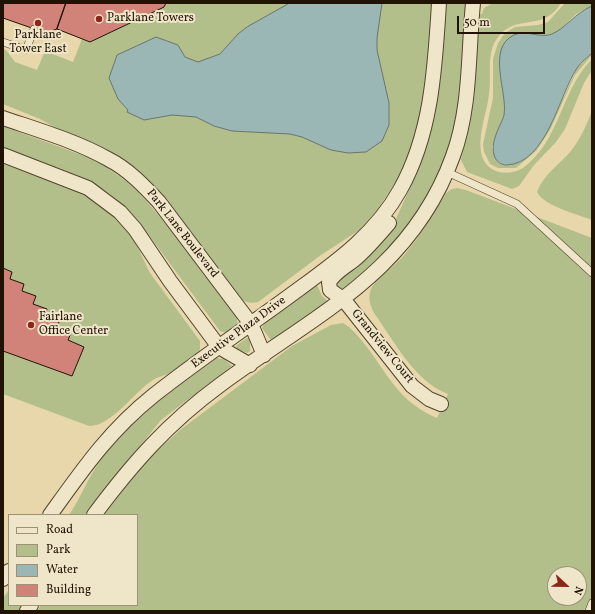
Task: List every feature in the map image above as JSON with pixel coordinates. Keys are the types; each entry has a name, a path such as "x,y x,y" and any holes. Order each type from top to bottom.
{"street":[{"name":"Executive Plaza Drive","path":"51,514 104,441 124,421 171,382 360,242 386,211 400,190 413,164 426,124 431,98 439,3"},
{"path":"95,514 129,468 157,438 220,385 344,300 402,246 430,205 447,172 459,137 466,106 473,3"},
{"name":"Park Lane Boulevard","path":"3,118 83,147 123,168 159,202 250,324 264,355"},
{"path":"3,155 88,188 120,212 135,229 170,281 219,347 250,365"},
{"name":"Executive Plaza Drive","path":"344,300 330,290 329,282 334,274 355,259 376,238 391,220 400,190"},
{"name":"Grandview Court","path":"344,300 412,386 429,399 441,404"},
{"name":"Executive Plaza Drive","path":"62,514 74,496 78,476"}],"lane":[{"path":"3,42 26,50 34,29"},
{"path":"447,172 517,204 592,273"},
{"path":"589,611 592,603"}],"green space":[{"path":"166,3 432,3 424,99 420,123 409,156 395,183 378,209 361,229 321,255 258,302 247,302 236,295 137,171 113,154 63,132 40,119 3,104 3,49 6,50 15,62 37,70 45,51 73,62 82,39 90,42 164,7"},
{"path":"446,3 466,4 457,120 448,153 435,184 397,242 347,288 341,290 336,286 335,280 395,221 418,170 435,117"},
{"path":"561,3 554,12 546,18 512,26 503,31 493,46 490,59 490,87 488,104 481,138 483,159 489,167 505,173 517,171 523,168 535,157 553,130 573,85 592,59 592,70 584,83 565,129 556,142 534,165 519,186 512,189 467,172 461,160 474,100 480,14 482,14 484,8 491,4"},
{"path":"565,3 592,3 592,6 577,14 556,32 539,36 522,34 511,37 505,42 504,115 492,147 497,161 500,164 507,165 520,162 538,147 552,123 577,68 592,53 592,55 575,75 550,130 536,151 516,168 498,168 490,164 484,152 483,144 493,98 493,59 498,43 505,33 515,27 538,25 548,22"},
{"path":"592,111 592,220 546,201 537,192 547,175 577,143"},
{"path":"3,126 87,157 105,166 133,186 164,221 237,317 237,323 235,326 227,333 220,331 142,226 115,198 99,187 73,174 3,149"},
{"path":"3,164 80,192 117,218 135,242 150,273 200,341 200,350 189,361 173,372 153,380 114,415 97,425 89,426 3,394 3,351 72,376 83,347 68,340 71,333 57,328 59,322 45,316 47,309 33,304 35,296 22,291 23,284 10,279 12,272 3,268"},
{"path":"457,188 466,190 592,238 592,611 37,611 40,606 138,606 138,514 105,514 143,464 180,430 292,346 331,325 343,323 349,327 370,351 397,389 421,410 437,418 448,394 425,380 406,360 374,313 369,297 370,290 375,283 405,254 422,232 446,193"},
{"path":"317,285 322,296 329,302 274,341 270,339 262,328 264,324"},
{"path":"247,338 250,339 250,351 247,353 236,348 237,345"},
{"path":"217,358 224,359 232,366 161,420 126,463 89,514 70,514 77,503 90,476 110,448 138,419"},
{"path":"8,591 8,606 24,606 20,611 3,611 3,598"}],"water":[{"path":"290,3 382,3 377,38 377,50 389,103 389,125 382,141 366,152 348,153 331,150 302,137 290,134 232,131 214,126 196,117 172,115 144,120 127,112 128,110 118,99 109,78 117,55 156,37 178,45 185,57 198,62 220,54 238,34 247,27"},
{"path":"592,6 592,53 577,68 570,80 542,141 532,153 521,161 507,165 500,163 495,157 493,146 504,115 500,60 501,50 506,41 519,33 543,35 552,34 562,28 581,12"}],"building":[{"name":"Parklane Tower East","path":"3,3 66,3 57,29 46,33 3,18"},
{"name":"Parklane Towers","path":"66,3 166,3 164,7 90,42 57,29"},
{"name":"Fairlane Office Center","path":"3,268 12,272 10,279 24,284 22,291 36,296 33,304 47,309 45,316 59,322 57,328 71,333 68,340 84,347 72,376 3,351"}],"place":[{"name":"Parklane Towers","path":"99,19"},
{"name":"Parklane Tower East","path":"38,23"},
{"name":"Fairlane Office Center","path":"31,325"}]}
